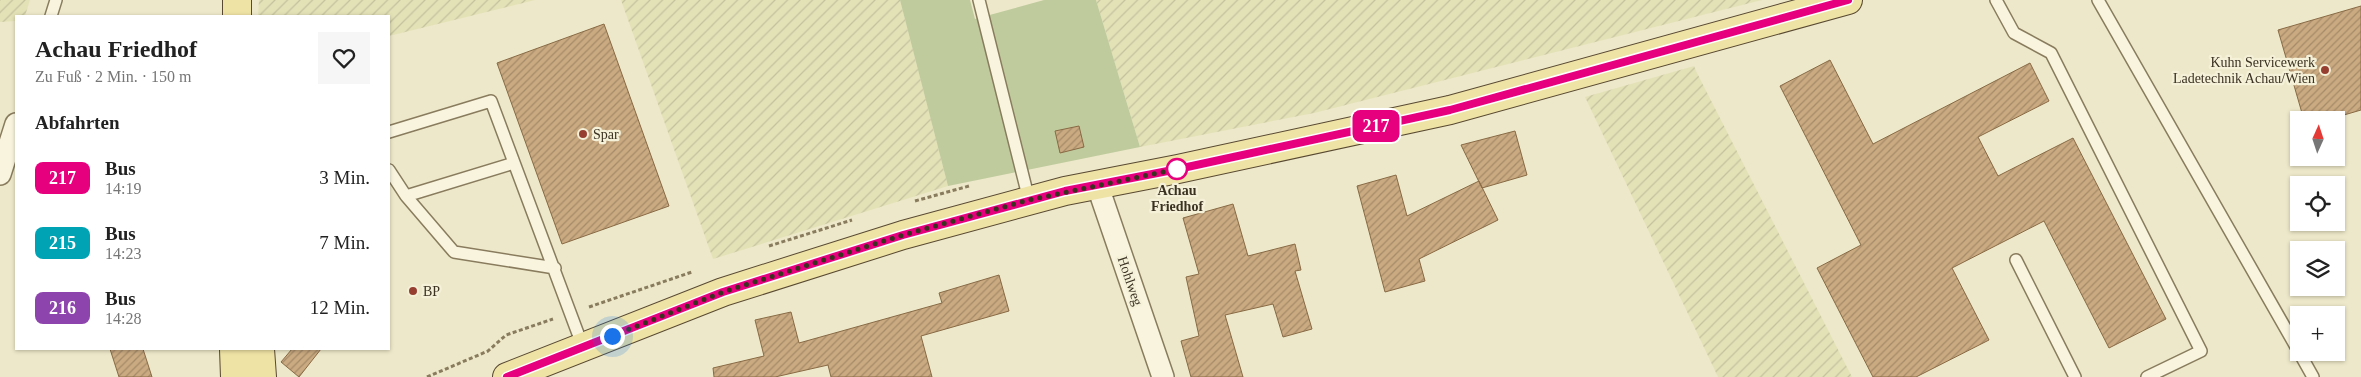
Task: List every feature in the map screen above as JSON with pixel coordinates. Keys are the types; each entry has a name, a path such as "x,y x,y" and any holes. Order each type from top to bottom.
{"main road":[{"path":"236,0 237,15"},
{"path":"507,377 723,292 903,235 1029,200 1097,184 1178,169 1450,110 1848,0"},
{"path":"234,350 235,377"},
{"path":"260,350 262,377"}],"street":[{"path":"0,174 15,127"},
{"name":"Hohlweg","path":"1097,184 1163,377"}],"lane":[{"path":"51,15 56,0"},
{"path":"979,0 1029,200"},
{"path":"1996,0 2014,34 2051,53 2201,351 2153,376"},
{"path":"2098,0 2290,336"},
{"path":"390,132 491,101 583,347"},
{"path":"406,196 514,163"},
{"path":"390,172 406,196 454,252 555,268"},
{"path":"2016,260 2074,377"},
{"path":"2304,361 2313,377"}],"path":[{"path":"427,377 442,371"}],"green space":[{"path":"0,0 30,0 25,15 15,15 15,21 0,22"},
{"path":"259,0 535,0 390,36 390,15 258,15"},
{"path":"621,0 900,0 948,186 713,259"},
{"path":"900,0 970,0 975,19 1044,0 1096,0 1140,147 948,186"},
{"path":"1096,0 1762,0 1314,113 1140,147"},
{"path":"1694,66 1852,377 1718,377 1585,97"}],"building":[{"name":"Kuhn Servicewerk Ladetechnik Achau/Wien","path":"2361,6 2361,110 2345,115 2345,111 2301,111 2278,30"},
{"name":"Spar","path":"604,24 669,206 562,244 497,63"},
{"path":"1830,60 1873,144 2030,63 2049,101 1978,137 1998,176 2073,138 2166,319 2109,348 2044,221 1952,268 1989,340 1916,377 1873,377 1817,268 1861,245 1780,86"},
{"path":"1079,126 1084,147 1060,153 1055,131"},
{"path":"1515,131 1527,175 1482,188 1461,145"},
{"path":"1396,175 1407,216 1479,181 1498,220 1419,259 1425,281 1385,292 1357,186"},
{"path":"1233,204 1248,256 1295,244 1301,270 1295,271 1312,329 1283,337 1273,304 1225,315 1243,377 1191,377 1181,341 1199,336 1186,277 1199,274 1183,218"},
{"path":"999,275 1009,311 921,336 932,377 831,377 828,365 775,377 714,377 713,368 764,356 755,320 791,312 799,343 942,303 939,293"},
{"path":"110,350 143,350 152,377 119,377"},
{"path":"291,350 320,350 299,377 281,362"}],"bus line":[{"name":"217","path":"507,377 723,292 903,235 1065,191 1178,169 1450,110 1848,0"}],"place":[{"name":"Kuhn Servicewerk Ladetechnik Achau/Wien","path":"2325,70"},
{"name":"Spar","path":"583,134"},
{"name":"Achau Friedhof","path":"1177,169"},
{"name":"BP","path":"413,291"}],"route":[{"path":"612,336 723,292 903,235 1029,200 1097,184 1177,169"}]}
